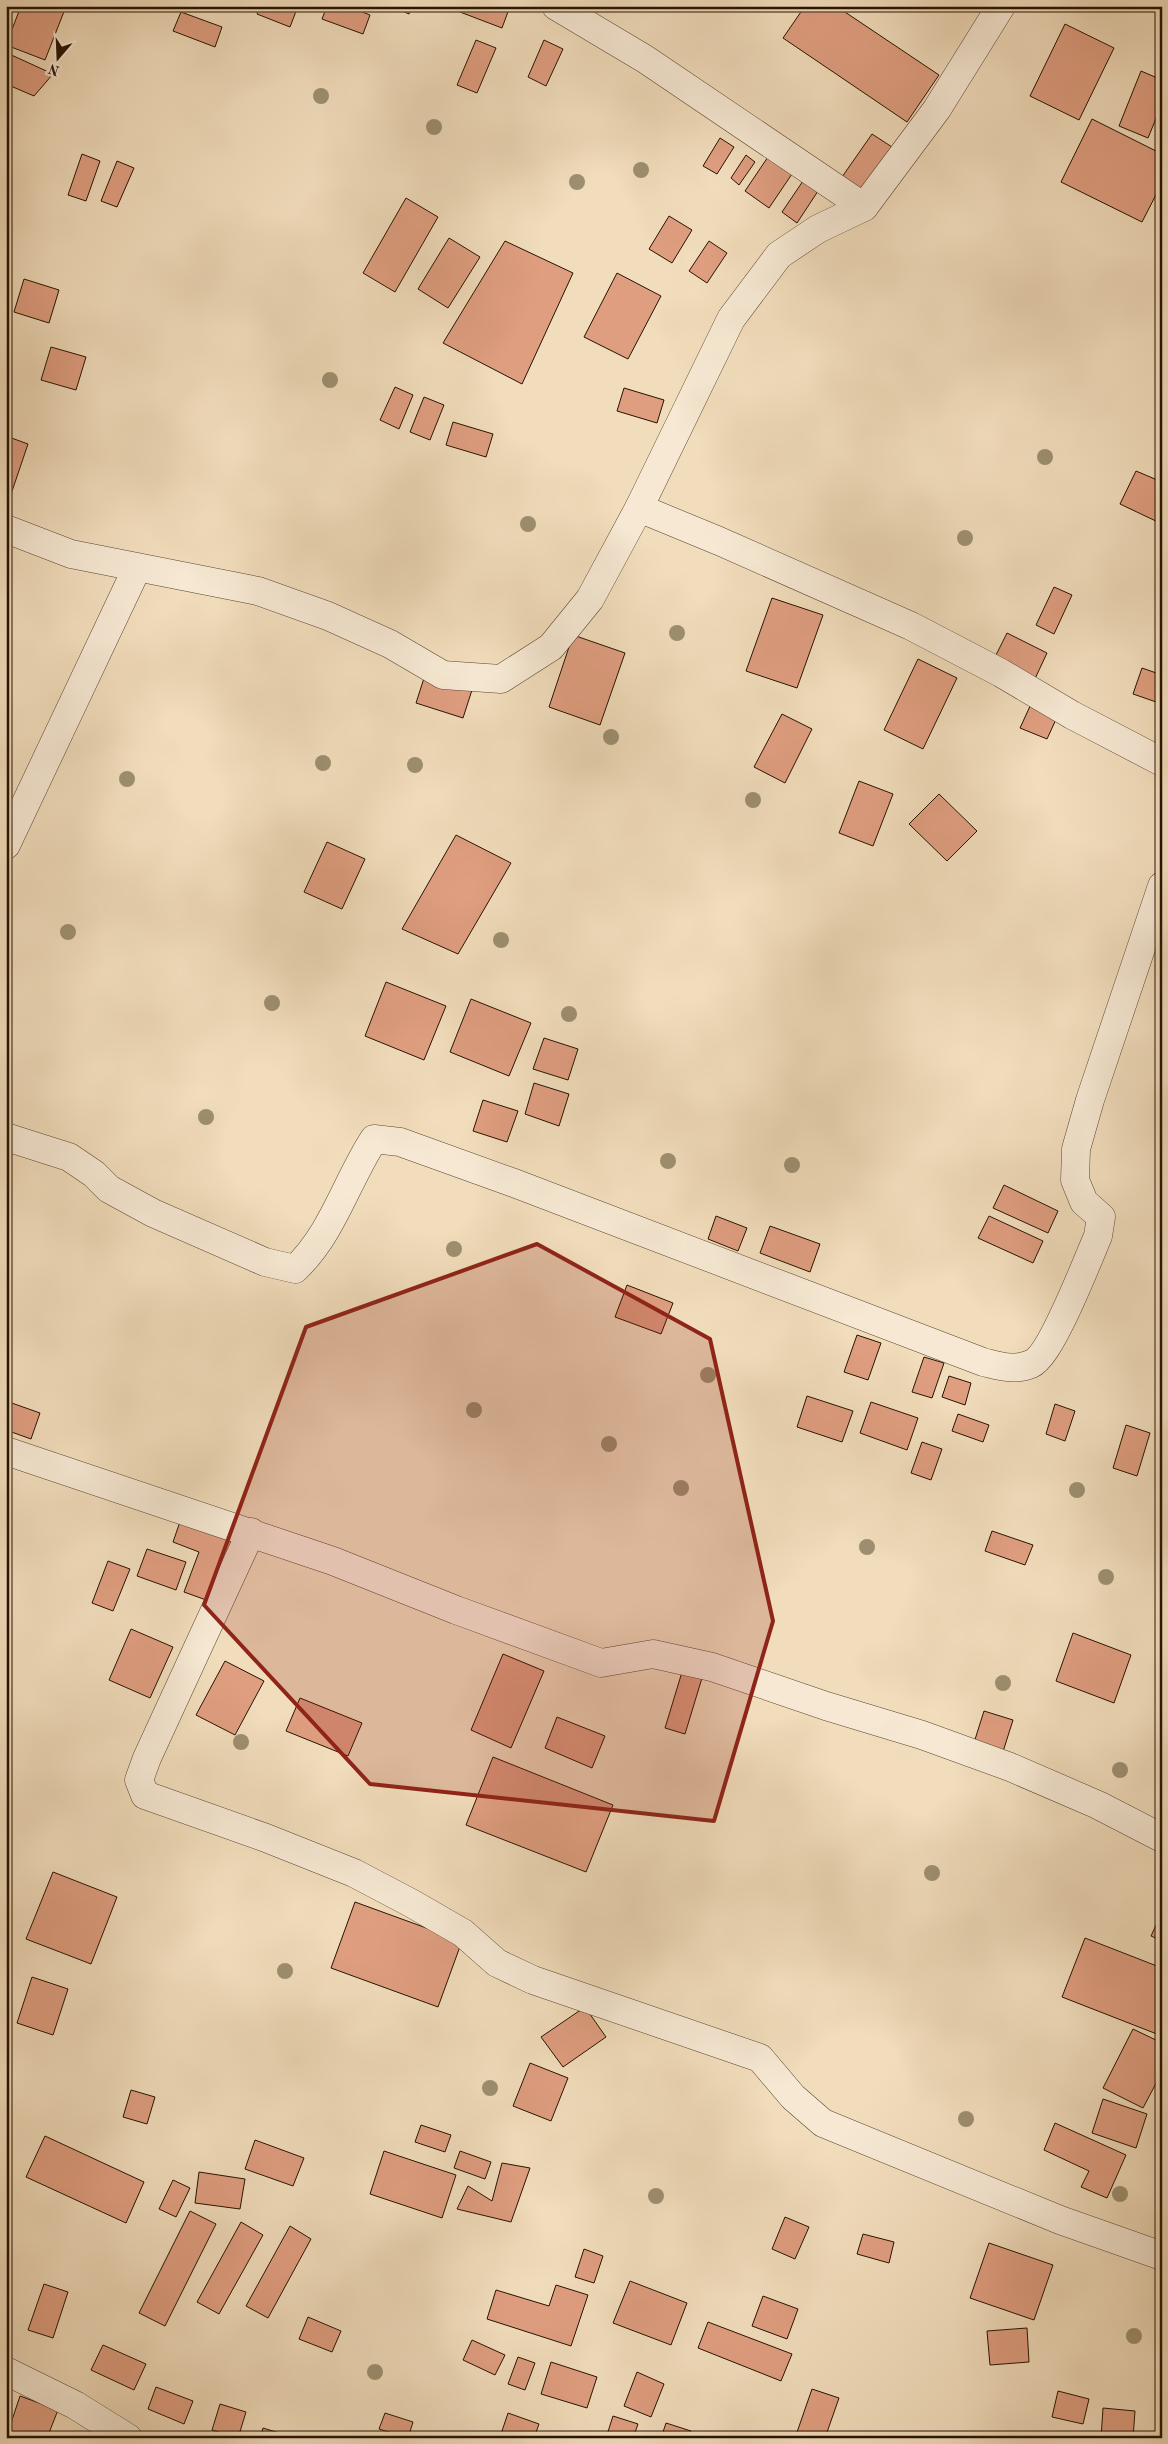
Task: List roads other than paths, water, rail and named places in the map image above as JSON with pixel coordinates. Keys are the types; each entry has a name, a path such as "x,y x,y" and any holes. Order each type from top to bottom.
{"street":[{"path":"556,6 645,59 864,206"},
{"path":"6,529 72,554 258,592 328,616 390,644 443,674 501,679 551,647 590,599 639,508 731,319 779,255 818,229 864,206 937,109 1001,6"},
{"path":"639,508 719,541 911,626 1000,673 1072,715 1162,762"},
{"path":"6,845 137,568"},
{"path":"6,1137 69,1158 94,1174 110,1189 153,1213 265,1262 295,1269 311,1254 336,1212 363,1156 374,1139 400,1142 514,1182 974,1358 1010,1369 1033,1364 1050,1343 1098,1236 1101,1217 1084,1202 1075,1180 1076,1149 1090,1100 1162,886"},
{"path":"6,1451 333,1561 456,1610 601,1663 653,1654 712,1668 826,1706 922,1735 1028,1774 1098,1805 1162,1838"},
{"path":"251,1532 147,1758 139,1780 145,1795 266,1838 354,1873 462,1933 497,1963 533,1980 760,2058 792,2097 823,2123 1060,2220 1162,2256"},
{"path":"6,2372 74,2405 128,2438"}]}
